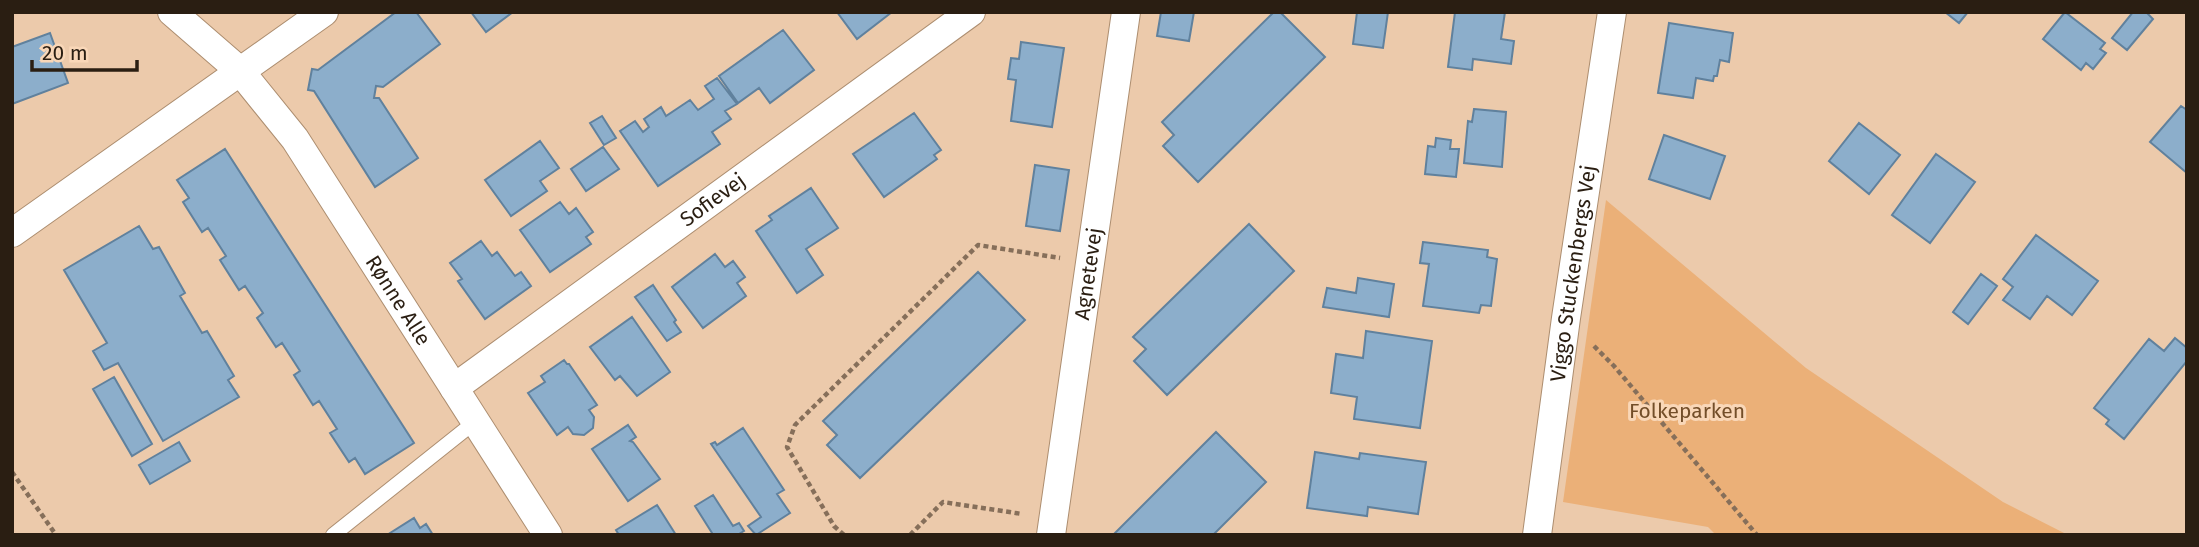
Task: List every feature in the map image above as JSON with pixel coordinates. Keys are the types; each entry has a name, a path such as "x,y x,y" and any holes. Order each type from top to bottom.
{"street":[{"name":"Rønne Alle","path":"172,12 240,71 295,139 548,535"},
{"path":"12,233 324,12"},
{"name":"Sofievej","path":"454,388 971,12"},
{"name":"Agnetevej","path":"1053,527 1126,12"},
{"name":"Viggo Stuckenbergs Vej","path":"1537,535 1612,12"}],"lane":[{"path":"333,535 476,421"}],"path":[{"path":"844,535 834,526 787,447 795,425 978,245 1091,262"},
{"path":"1566,318 1614,366 1757,535"},
{"path":"12,472 56,535"},
{"path":"910,535 943,502 1053,527"}],"green space":[{"name":"Folkeparken","path":"1606,200 1806,368 2003,502 2068,535 1716,535 1708,527 1563,502"}],"building":[{"path":"396,12 416,12 440,44 383,87 376,86 374,98 379,98 418,158 375,187 314,91 308,90 312,69 318,70"},
{"path":"471,12 513,12 486,32"},
{"path":"837,12 892,12 857,39"},
{"path":"1161,12 1194,12 1189,41 1157,36"},
{"path":"1274,12 1280,12 1325,57 1198,182 1163,146 1174,135 1162,122"},
{"path":"1357,12 1388,12 1383,48 1353,44"},
{"path":"1455,12 1505,12 1501,39 1514,41 1511,64 1473,59 1472,70 1448,67"},
{"path":"1945,12 1968,12 1959,23"},
{"path":"2065,12 2105,43 2100,49 2106,53 2093,69 2086,63 2081,70 2043,39"},
{"path":"2133,12 2146,12 2153,19 2127,50 2112,38"},
{"path":"1669,23 1733,33 1729,62 1720,60 1717,76 1714,76 1713,81 1696,78 1693,98 1658,93"},
{"path":"783,30 814,70 770,103 759,88 738,103 719,76"},
{"path":"50,33 68,83 12,104 12,47"},
{"path":"1021,42 1064,48 1052,127 1011,121 1016,80 1008,79 1011,58 1019,59"},
{"path":"717,78 737,104 725,111 731,119 712,132 720,144 658,186 620,131 635,121 643,132 649,127 644,119 661,107 666,116 690,100 698,110 714,99 705,86"},
{"path":"2181,106 2187,110 2187,173 2150,142"},
{"path":"1474,109 1506,112 1502,167 1464,163 1468,121 1472,122"},
{"path":"914,113 941,150 934,155 937,159 884,197 853,154"},
{"path":"602,116 616,138 604,145 590,123"},
{"path":"1859,123 1900,155 1869,194 1829,161"},
{"path":"1664,135 1725,156 1710,199 1649,179"},
{"path":"1436,138 1451,140 1450,149 1459,149 1456,177 1425,174 1428,146 1435,147"},
{"path":"540,141 559,168 540,181 547,191 511,216 485,180"},
{"path":"603,147 619,169 586,191 571,169"},
{"path":"225,149 414,443 365,474 355,458 349,462 330,433 337,429 319,401 313,405 294,375 300,371 282,343 276,347 257,318 263,313 245,286 239,290 220,260 226,256 208,228 202,232 183,202 189,198 177,180"},
{"path":"1936,154 1975,182 1930,243 1892,215"},
{"path":"1035,165 1069,170 1060,231 1026,226"},
{"path":"811,188 838,228 806,249 823,275 797,293 756,231 772,220 769,216"},
{"path":"560,202 569,214 576,208 593,232 586,237 591,244 550,272 520,230"},
{"path":"1249,224 1294,271 1167,395 1134,361 1146,349 1133,337"},
{"path":"139,226 153,249 159,247 185,293 180,296 202,333 207,331 234,376 228,380 239,397 163,441 118,363 104,370 93,351 107,343 64,270"},
{"path":"2036,235 2098,281 2072,315 2047,296 2030,319 2003,300 2013,287 2003,279"},
{"path":"481,241 492,256 497,252 515,276 521,272 531,286 485,319 458,281 462,279 450,263"},
{"path":"1423,242 1488,250 1487,257 1497,259 1491,306 1481,305 1479,313 1423,306 1429,264 1420,263"},
{"path":"715,254 725,267 733,261 745,277 737,283 746,296 703,328 672,287"},
{"path":"978,272 1025,320 860,478 827,445 837,435 823,421"},
{"path":"1981,274 1997,286 1968,324 1953,312"},
{"path":"1358,278 1394,284 1389,317 1323,307 1327,288 1356,293"},
{"path":"653,285 681,332 667,341 635,297"},
{"path":"632,317 670,372 637,396 620,376 615,380 590,347"},
{"path":"1366,331 1432,341 1420,428 1354,419 1357,397 1331,393 1336,354 1363,358"},
{"path":"2175,338 2187,348 2187,361 2124,439 2106,424 2109,420 2094,408 2149,339 2164,351"},
{"path":"564,360 597,405 589,410 594,417 593,428 584,435 573,434 568,427 557,435 528,393 545,382 541,376"},
{"path":"114,377 152,444 132,456 93,389"},
{"path":"628,425 636,437 630,441 660,479 628,501 592,449"},
{"path":"743,428 784,490 777,494 790,513 756,535 748,526 761,517 711,444 715,442 717,445"},
{"path":"1216,432 1266,482 1213,535 1113,535"},
{"path":"179,442 190,461 150,484 139,465"},
{"path":"1315,452 1359,459 1360,453 1426,462 1418,514 1368,507 1367,516 1307,508"},
{"path":"713,495 733,526 739,523 744,531 737,535 709,535 712,533 695,506"},
{"path":"657,505 676,535 619,535 616,530"},
{"path":"414,518 420,528 426,524 433,535 387,535"}]}
